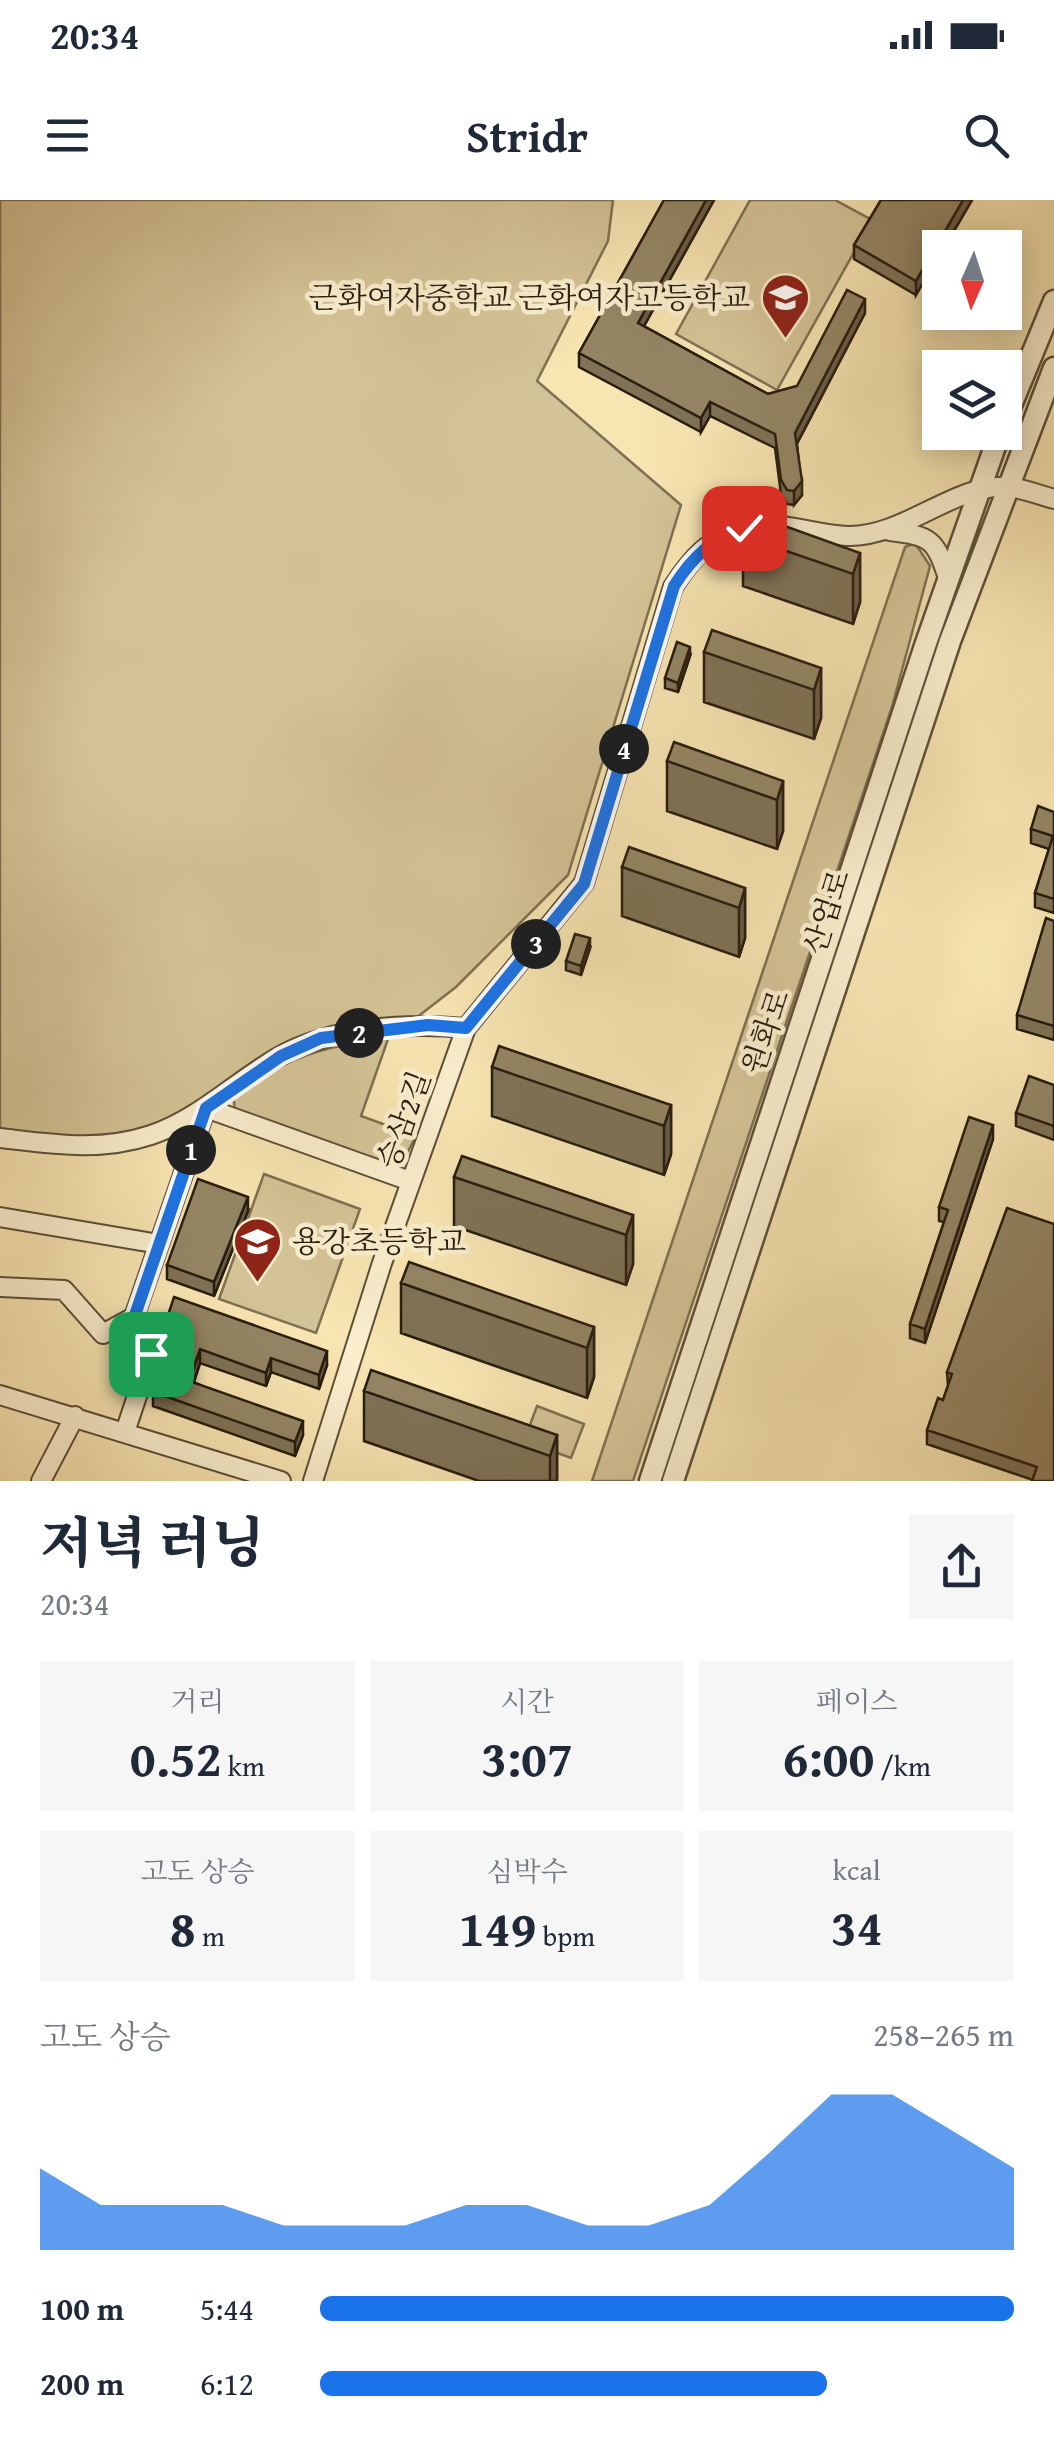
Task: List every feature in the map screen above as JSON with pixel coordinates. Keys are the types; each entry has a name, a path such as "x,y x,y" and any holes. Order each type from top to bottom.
{"street":[{"path":"1022,379 1054,302"},
{"name":"산업로","path":"673,1481 871,872 1006,487 1054,368"},
{"name":"원화로","path":"650,1481 993,450"},
{"path":"1006,487 1054,499"},
{"name":"승삼2길","path":"313,1481 410,1181 466,1028 584,884 674,586 690,559 716,538 744,528 783,525 848,536 890,530 977,494 1006,487"},
{"path":"890,530 924,535 939,550 948,578"},
{"path":"0,1138 94,1148 152,1135 206,1108 281,1056 321,1038 428,1025 466,1028"},
{"path":"206,1108 410,1181"},
{"path":"0,1287 64,1290 104,1334 134,1318 206,1108"},
{"path":"0,1217 159,1244"},
{"path":"125,1432 151,1354 134,1318"},
{"path":"0,1395 281,1481"},
{"path":"41,1481 75,1416"}],"shaded area":[{"path":"0,200 613,200 608,241 537,381 681,505 568,875 456,987 416,1018 317,1032 151,1132 103,1141 0,1131"},
{"path":"750,200 835,200 872,220 777,390 676,334"},
{"path":"915,543 930,566 892,707 633,1481 592,1481 905,547"},
{"path":"388,1039 361,1116 416,1136 399,1169 235,1112 233,1093 290,1062 325,1049"},
{"path":"264,1174 360,1209 316,1333 219,1299"},
{"path":"537,1406 584,1424 571,1458 524,1441"}],"building":[{"path":"664,200 706,200 638,323 768,394 797,386 847,290 865,299 795,433 802,481 794,491 787,490 781,480 775,434 710,402 701,418 579,353"},
{"path":"881,200 963,200 946,230 922,230 922,271 916,281 854,245"},
{"path":"751,514 860,553 853,574 743,536"},
{"path":"712,630 821,668 814,690 704,652"},
{"path":"677,642 690,647 678,683 665,678"},
{"path":"674,742 783,781 777,800 667,761"},
{"path":"1038,806 1054,812 1054,899 1035,893 1053,836 1031,829"},
{"path":"629,847 745,888 739,908 622,867"},
{"path":"1046,918 1054,921 1054,1026 1017,1015"},
{"path":"575,934 590,938 581,966 566,961"},
{"path":"499,1046 671,1105 664,1126 492,1067"},
{"path":"1029,1076 1054,1085 1054,1126 1016,1113"},
{"path":"969,1117 993,1125 925,1329 910,1324 948,1210 939,1207"},
{"path":"462,1156 633,1215 626,1235 454,1177"},
{"path":"198,1179 248,1197 214,1282 167,1265"},
{"path":"1007,1208 1054,1224 1054,1481 1032,1481 1037,1467 927,1430 938,1398 943,1400 952,1374 947,1372"},
{"path":"409,1262 594,1327 587,1348 401,1283"},
{"path":"174,1297 327,1351 319,1375 271,1358 266,1373 200,1349 189,1381 303,1421 295,1442 153,1392 161,1370 179,1376 186,1358 180,1345 186,1328 166,1321"},
{"path":"371,1370 557,1435 550,1456 364,1391"}],"place":[{"name":"근화여자중학교 근화여자고등학교","path":"785,340"},
{"name":"용강초등학교","path":"257,1284"}],"route":[{"path":"151,1354 134,1318 206,1108 281,1056 321,1038 428,1025 466,1028 584,884 674,586 690,559 716,538 744,528"}]}
